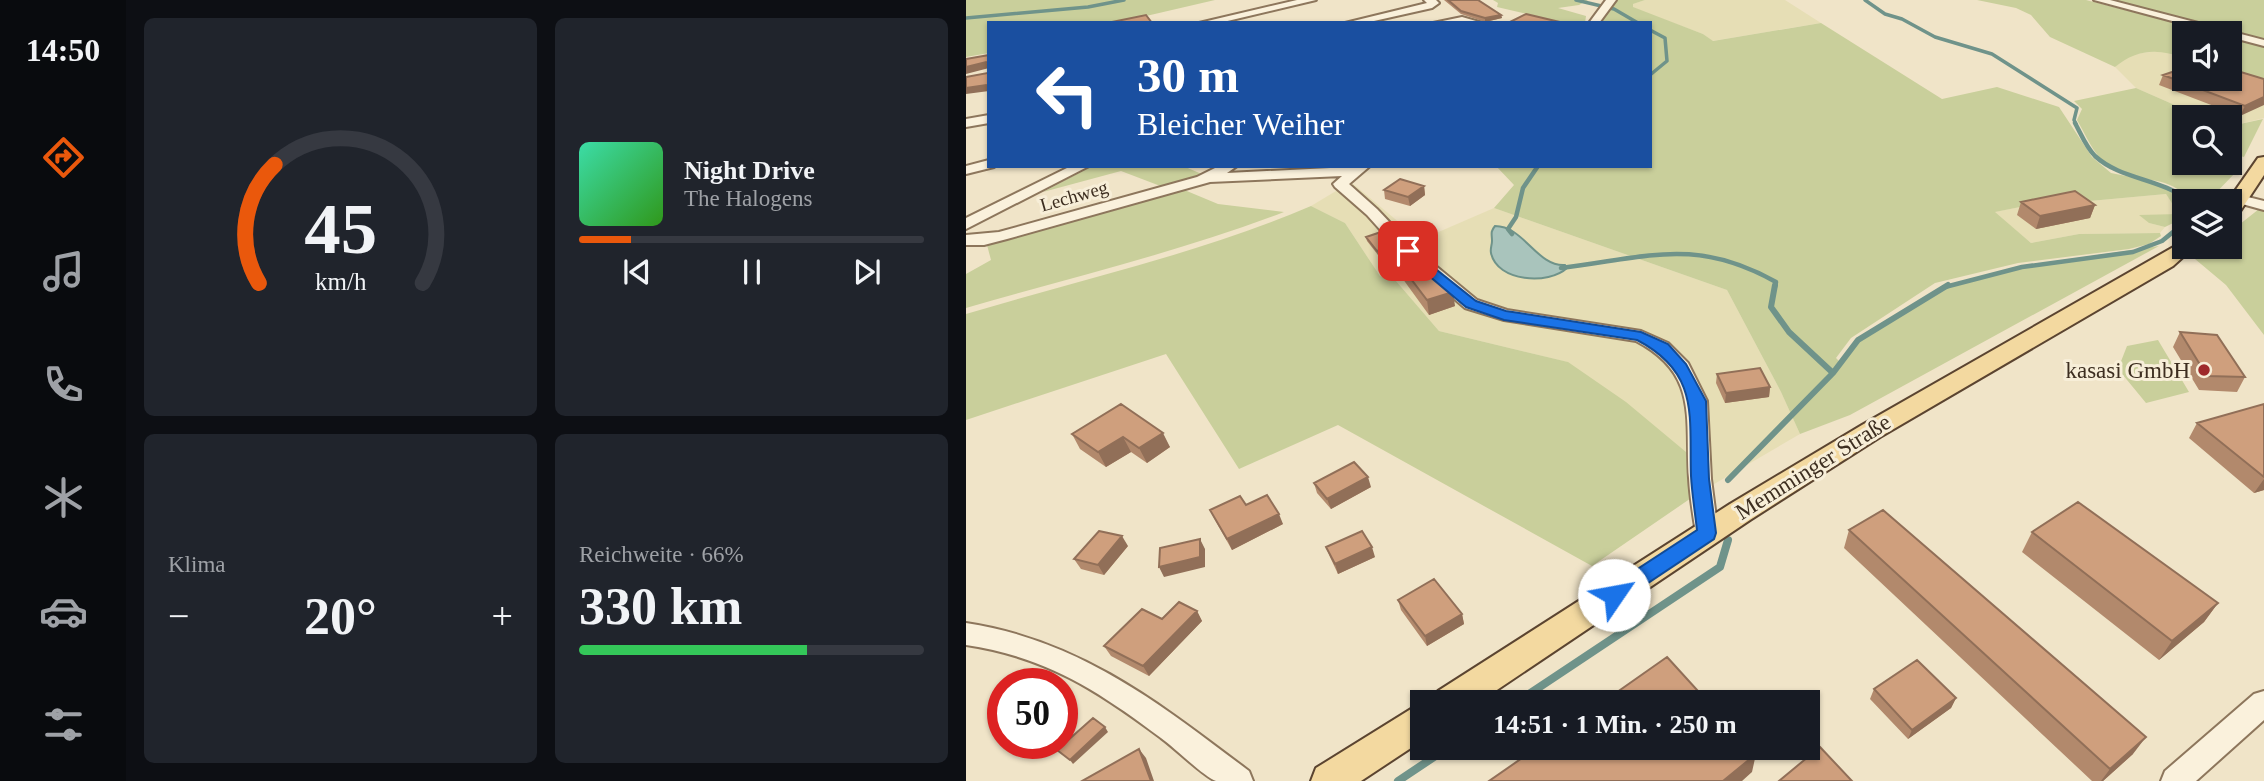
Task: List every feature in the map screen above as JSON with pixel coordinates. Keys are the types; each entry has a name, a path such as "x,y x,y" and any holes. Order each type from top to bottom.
{"main road":[{"path":"2242,195 2264,162"},
{"name":"Memminger Straße","path":"1468,690 1707,533 1871,431 2172,257"},
{"path":"1329,781 1410,728"}],"street":[{"path":"1213,21 1311,0"},
{"path":"1359,21 1433,4 1429,0"},
{"path":"2099,0 2182,21"},
{"path":"1596,21 1608,5"},
{"path":"2242,37 2264,43"},
{"path":"966,123 987,119"},
{"path":"966,170 987,165"},
{"path":"966,224 1078,168"},
{"name":"Lechweg","path":"966,240 1002,236 1202,180 1226,168"},
{"path":"1202,180 1359,169"},
{"path":"1359,169 1340,184 1372,212 1408,251 1471,304 1504,315 1641,336 1662,347 1681,367 1698,401 1700,479 1707,533"},
{"path":"2242,206 2264,206"},
{"path":"966,634 992,635 1057,656 1154,716 1239,781"},
{"path":"2175,781 2264,703"}],"shaded area":[{"path":"1645,0 1785,0 1821,23 1712,41 1703,34 1633,8 1632,4"},
{"path":"2165,50 2172,53 2172,91 2242,91 2242,73 2264,83 2264,118 2242,124 2242,105 2175,105 2136,88 2115,67 2128,55"},
{"path":"1351,182 1420,240 1494,208 1727,290 1800,434 1697,494 1567,362 1439,331 1396,281 1380,276 1345,223 1311,206"},
{"path":"2166,194 2172,203 2172,216 2149,223 2165,227 2160,233 2079,234 2031,243 1994,212 2071,197 2079,202"}],"green space":[{"path":"966,0 1215,0 1125,21 987,21 987,53 966,57 966,18 997,15 966,17"},
{"path":"1493,0 1588,0 1579,5 1558,8 1586,16 1585,21 1557,21 1497,7 1498,3"},
{"path":"1616,0 1645,0 1633,4 1633,7 1703,34 1713,41 1821,23 1942,99 1997,87 2059,107 2092,157 2111,173 2156,182 2172,189 2172,203 2166,194 2079,202 2071,197 1995,212 2031,243 2079,234 2160,233 2161,236 2149,244 2129,249 2018,263 1935,283 1851,338 1836,358 1841,363 1859,341 1941,287 2022,266 2159,246 1850,415 1800,434 1727,290 1494,208 1514,185 1498,168 1652,168 1652,21 1600,21"},
{"path":"1977,0 2086,0 2172,22 2172,55 2148,52 2131,57 2115,67 2050,37 2031,15 2016,8"},
{"path":"2108,0 2264,0 2264,39 2242,34 2242,21 2192,21"},
{"path":"2242,40 2264,47 2264,83 2242,73"},
{"path":"2136,88 2175,105 2172,105 2172,175 2233,175 2220,189 2177,189 2165,183 2117,171 2104,162 2093,149 2077,120 2082,109 2074,101"},
{"path":"2263,119 2244,157 2242,156 2242,124"},
{"path":"1088,168 1188,168 1204,175 1163,187 1121,171 1043,192"},
{"path":"1182,189 1218,204 1284,212 1166,252 966,308 966,274 991,260 987,245"},
{"path":"1311,206 1345,223 1380,276 1396,281 1439,331 1568,362 1626,402 1692,457 1697,494 1592,566 1338,425 1239,469 1166,354 966,420 966,314 1183,252"},
{"path":"2259,209 2264,210 2264,335 2226,285 2195,259 2242,259 2242,222"},
{"path":"2172,214 2172,223 2165,227 2149,223 2139,215"},
{"path":"2158,340 2189,392 2146,403 2118,369 2127,346"}],"water":[{"path":"1495,226 1514,232 1546,260 1567,268 1548,277 1537,278 1524,278 1503,270 1495,263 1491,253"}],"building":[{"path":"1448,0 1478,0 1501,15 1485,18 1461,11"},
{"path":"1526,14 1556,21 1512,21"},
{"path":"1146,15 1150,21 1117,21"},
{"path":"987,55 987,63 966,67 966,59"},
{"path":"2242,72 2264,79 2264,97 2245,106 2205,91 2242,91"},
{"path":"987,73 987,87 966,88 966,77"},
{"path":"1400,179 1424,186 1408,197 1384,190"},
{"path":"2075,191 2095,205 2040,216 2021,202"},
{"path":"1381,232 1393,246 1377,251 1366,237"},
{"path":"1403,246 1453,292 1427,300 1389,250"},
{"path":"2180,332 2217,335 2245,377 2207,376"},
{"path":"1760,368 1770,387 1726,393 1717,374"},
{"path":"1121,404 1163,433 1139,448 1123,437 1098,452 1072,434"},
{"path":"2264,404 2264,477 2197,423"},
{"path":"1354,462 1368,477 1327,499 1314,483"},
{"path":"1267,495 1279,514 1227,539 1210,510 1240,496 1246,505"},
{"path":"2078,502 2218,603 2172,641 2032,532"},
{"path":"1883,510 2146,737 2110,769 1849,530"},
{"path":"1099,531 1122,536 1098,565 1074,559"},
{"path":"1362,531 1372,547 1335,564 1326,547"},
{"path":"1200,539 1200,557 1159,567 1160,548"},
{"path":"1434,579 1462,614 1425,636 1398,600"},
{"path":"1179,602 1197,611 1143,666 1104,646 1142,609 1162,619"},
{"path":"1667,657 1697,690 1620,690"},
{"path":"1917,660 1956,698 1912,730 1874,689"},
{"path":"1093,718 1105,727 1078,752 1078,731"},
{"path":"1820,747 1852,781 1779,781 1804,760 1820,760"},
{"path":"1139,749 1151,781 1082,781"},
{"path":"1519,760 1749,760 1723,781 1489,781"}],"waterway":[{"path":"966,18 1088,7 1124,0"},
{"path":"1576,0 1614,9 1635,21"},
{"path":"1865,0 1885,14 1902,19 1935,37 1992,54 2077,108 2074,120 2076,124"},
{"path":"1652,31 1665,38 1667,61 1652,73"},
{"path":"2075,123 2089,149 2105,164 2172,190"},
{"path":"1512,234 1508,229 1516,217 1523,188 1537,168"},
{"path":"1945,287 2022,267 2133,252 2162,241 2172,233"},
{"path":"1561,268 1645,256 1694,255 1720,259 1747,268 1776,282 1775,287"},
{"path":"1775,285 1771,307 1789,332 1833,373"},
{"path":"1833,373 1858,340 1948,285"},
{"path":"1728,480 1833,373"},
{"path":"1535,690 1720,567 1728,540"},
{"path":"1398,781 1430,760"}],"place":[{"name":"kasasi GmbH","path":"2204,370"}],"route":[{"path":"1408,251 1471,304 1504,315 1641,336 1662,347 1681,367 1698,401 1700,479 1707,533 1614,595"}]}
